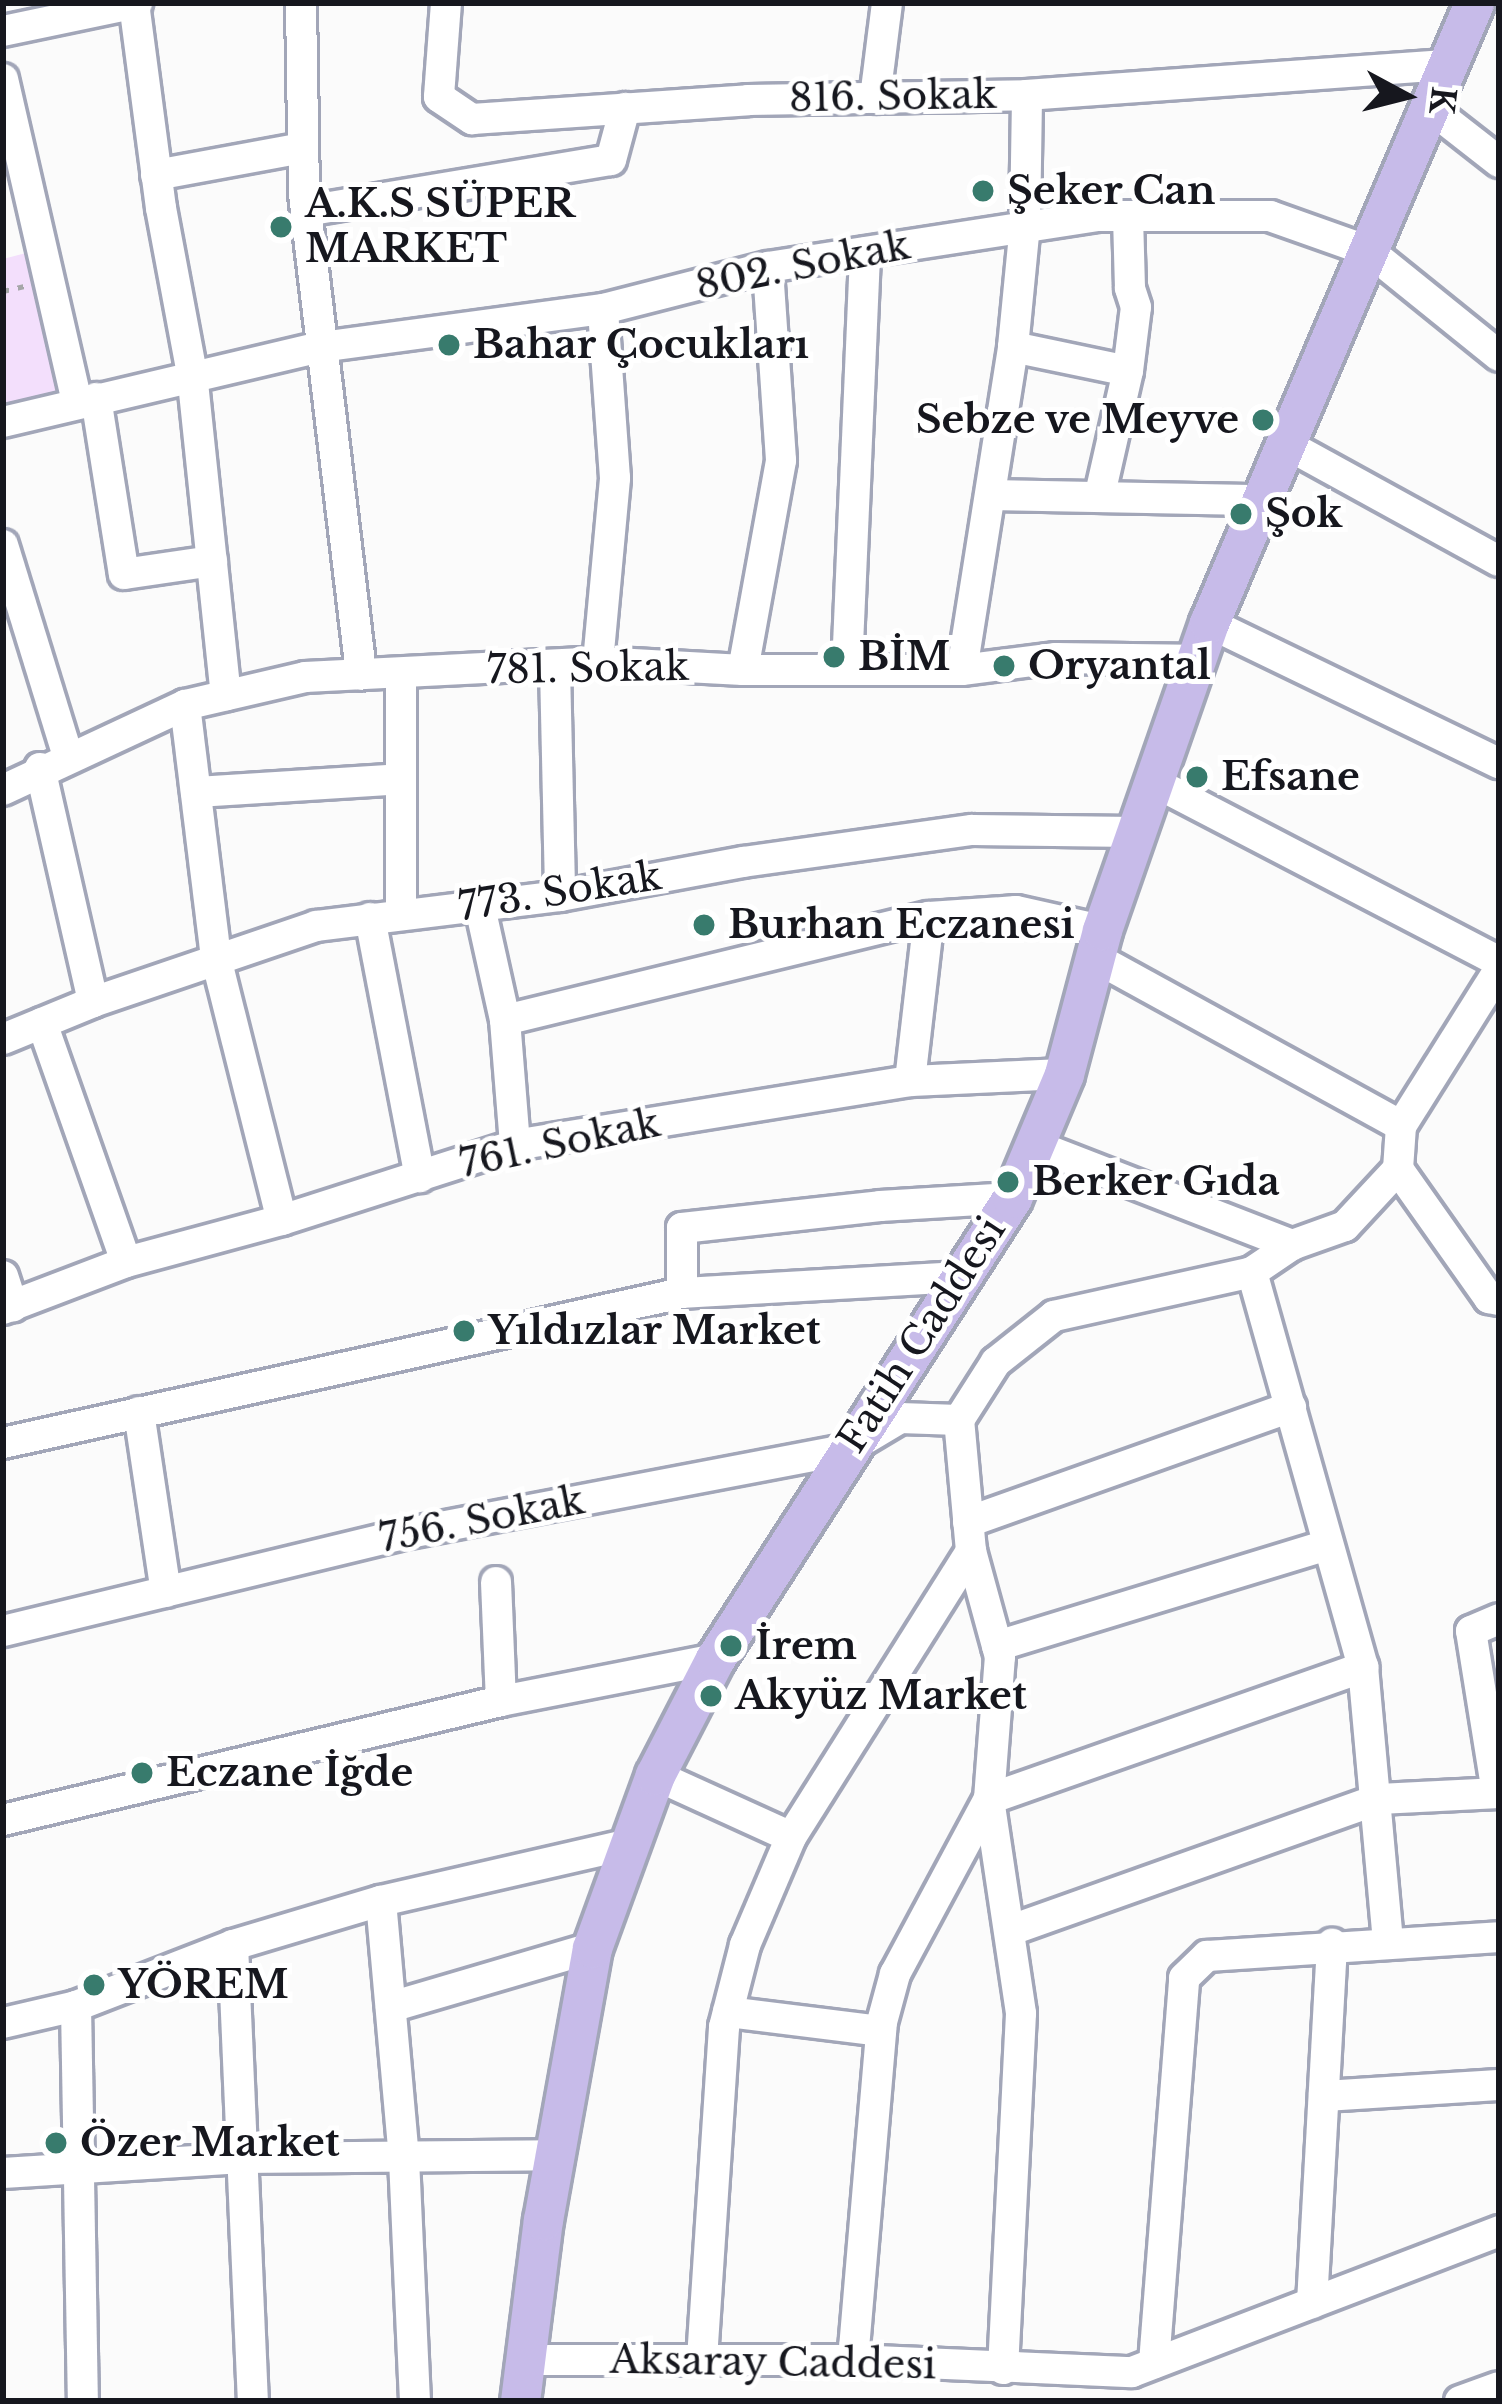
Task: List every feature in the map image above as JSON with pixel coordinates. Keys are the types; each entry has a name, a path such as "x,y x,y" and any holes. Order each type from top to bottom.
{"main road":[{"name":"Fatih Caddesi","path":"520,2401 555,2155 592,1948 656,1775 715,1659 1012,1198 1064,1074 1099,944 1209,622 1474,3"}],"street":[{"path":"3,31 135,3 157,176 192,373 226,695"},
{"path":"301,3 306,211 361,675"},
{"name":"816. Sokak","path":"446,3 439,97 472,119 625,108 1027,95 1448,65"},
{"path":"875,98 886,3"},
{"path":"3,79 86,400 124,574 212,561"},
{"path":"962,670 1013,347 1025,225 1027,95"},
{"path":"306,211 611,160 625,108"},
{"path":"1430,108 1499,162"},
{"path":"157,176 303,148"},
{"path":"1100,494 1128,371 1136,307 1130,288 1128,216"},
{"name":"802. Sokak","path":"3,422 192,373 320,347 602,309 768,267 1025,225 1128,216 1270,216 1369,250 1499,356"},
{"path":"848,668 866,252"},
{"path":"743,670 781,460 768,267"},
{"path":"598,662 615,478 602,309"},
{"path":"1013,347 1128,371"},
{"path":"1286,445 1499,561"},
{"path":"992,495 1262,500"},
{"path":"3,545 54,762 93,1002"},
{"path":"1209,622 1499,763"},
{"name":"781. Sokak","path":"3,790 54,762 185,705 305,677 555,668 598,662 743,670 962,670 1056,658 1195,660"},
{"path":"555,668 560,896"},
{"path":"401,674 401,779 386,916 420,1177"},
{"path":"185,705 216,958 281,1220"},
{"path":"196,792 401,779"},
{"path":"1003,2369 1021,2013 989,1799 997,1646 969,1536 958,1420 996,1362 1054,1316 1252,1272 1292,1245 1345,1226 1398,1168 1401,1126 1499,966 1152,781"},
{"name":"773. Sokak","path":"3,1039 93,1002 316,926 560,896 743,862 972,830 1135,832"},
{"path":"479,907 505,1020 515,1145"},
{"path":"505,1020 928,916 1016,911 1099,944 1401,1126"},
{"path":"910,1082 928,916"},
{"path":"41,1023 126,1262"},
{"name":"761. Sokak","path":"6,1297 281,1220 515,1145 910,1082 1064,1074"},
{"path":"1034,1145 1292,1245"},
{"path":"1398,1168 1494,1299"},
{"path":"682,1293 682,1228 880,1206 1012,1198"},
{"path":"1252,1272 1363,1667 1379,1799 1388,1942"},
{"path":"3,1442 682,1293 958,1277"},
{"path":"701,2359 728,2012 745,1945 791,1837 969,1536 1291,1407"},
{"path":"139,1412 166,1592"},
{"name":"756. Sokak","path":"3,1631 399,1535 848,1449 900,1418 958,1420"},
{"path":"997,1646 1327,1545"},
{"path":"496,1582 501,1702"},
{"path":"1012,1930 1379,1799 1498,1793 1471,1631 1499,1619"},
{"path":"3,1820 501,1702 715,1659"},
{"path":"854,2360 881,2031 895,1974 989,1799 1363,1667"},
{"path":"656,1775 791,1837"},
{"path":"3,2023 76,2006 233,1945 380,1901 630,1844"},
{"path":"380,1901 404,2159 415,2401"},
{"path":"1141,2379 1184,1978 1207,1956 1332,1944 1499,1937"},
{"path":"1312,2302 1332,1944"},
{"path":"233,1945 253,2401"},
{"path":"391,2007 592,1948"},
{"path":"76,2006 83,2401"},
{"path":"728,2012 881,2031"},
{"path":"1324,2096 1499,2085"},
{"path":"3,2173 239,2158 555,2155"},
{"name":"Aksaray Caddesi","path":"524,2360 854,2360 1141,2379 1312,2302 1499,2230"},
{"path":"1460,2401 1499,2387"}],"shaded area":[{"path":"26,253 59,393 3,406 3,259"}],"place":[{"name":"Şeker Can","path":"983,191"},
{"name":"A.K.S SÜPER MARKET","path":"281,227"},
{"name":"Bahar Çocukları","path":"449,345"},
{"name":"Sebze ve Meyve","path":"1263,420"},
{"name":"Şok","path":"1241,514"},
{"name":"BİM","path":"834,657"},
{"name":"Oryantal","path":"1004,666"},
{"name":"Efsane","path":"1197,777"},
{"name":"Burhan Eczanesi","path":"704,925"},
{"name":"Berker Gıda","path":"1008,1182"},
{"name":"Yıldızlar Market","path":"464,1331"},
{"name":"İrem","path":"731,1646"},
{"name":"Akyüz Market","path":"711,1696"},
{"name":"Eczane İğde","path":"142,1773"},
{"name":"YÖREM","path":"94,1985"},
{"name":"Özer Market","path":"56,2143"}]}
